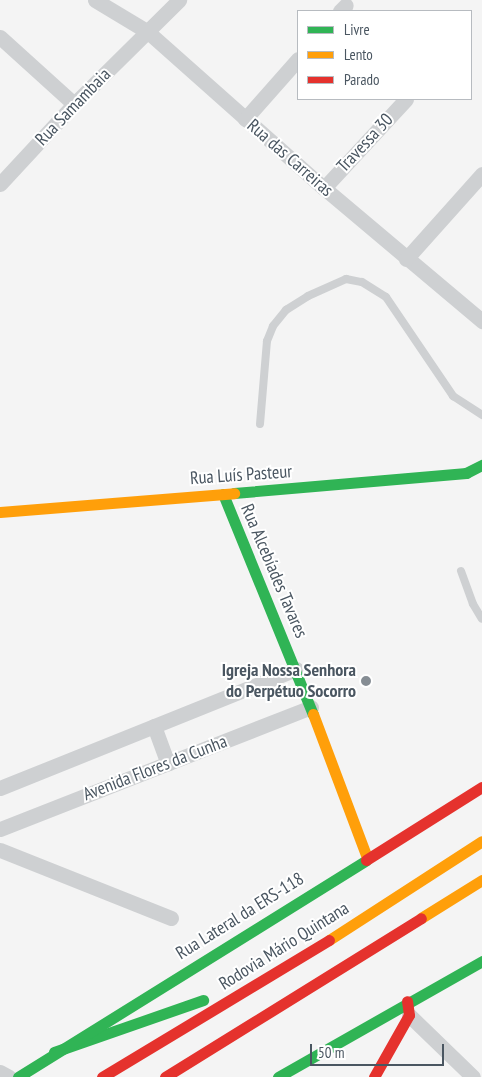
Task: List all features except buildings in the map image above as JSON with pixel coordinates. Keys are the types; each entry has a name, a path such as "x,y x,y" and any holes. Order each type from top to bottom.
{"main road":[{"name":"Rua Luís Pasteur","path":"0,512 375,484 466,473 482,465"},
{"name":"Rua Alcebíades Tavares","path":"222,494 311,707 367,858"},
{"name":"Rua Lateral da ERS-118","path":"18,1077 54,1052 482,787"},
{"name":"Rodovia Mário Quintana","path":"102,1077 309,953 482,841"},
{"path":"166,1077 482,880"},
{"path":"54,1052 174,1013 309,953"},
{"path":"278,1077 408,1008 482,961"},
{"path":"374,1077 408,1008"},
{"path":"290,1070 305,1077"}],"street":[{"name":"Rua das Carreiras","path":"95,0 148,32 406,259 482,321"},
{"name":"Rua Samambaia","path":"0,184 74,104 179,0"},
{"path":"0,37 74,104"},
{"path":"245,119 297,60"},
{"name":"Travessa 30","path":"324,188 405,100"},
{"path":"406,259 482,174"},
{"path":"0,788 296,670"},
{"name":"Avenida Flores da Cunha","path":"0,829 311,707"},
{"path":"154,726 168,764"},
{"path":"0,850 170,918"},
{"path":"408,1008 473,1077"},
{"path":"0,1072 9,1077"}],"lane":[{"path":"260,424 267,341 273,326 286,310 308,296 346,279 362,282 386,297 453,396 482,415"},
{"path":"461,571 482,619"}],"traffic: fast":[{"path":"234,493 466,473 482,465"},
{"path":"223,494 313,714"},
{"path":"18,1077 366,860"},
{"path":"278,1077 482,961"},
{"path":"54,1052 203,1000"}],"traffic: slow":[{"path":"0,512 234,493"},
{"path":"313,714 367,858"},
{"path":"329,940 482,841"},
{"path":"421,918 482,880"}],"traffic: jam":[{"path":"366,860 482,787"},
{"path":"165,1077 421,918"},
{"path":"102,1077 329,940"},
{"path":"374,1077 409,1015 407,1001"}],"place":[{"name":"Igreja Nossa Senhora do Perpétuo Socorro","path":"366,681"}]}
